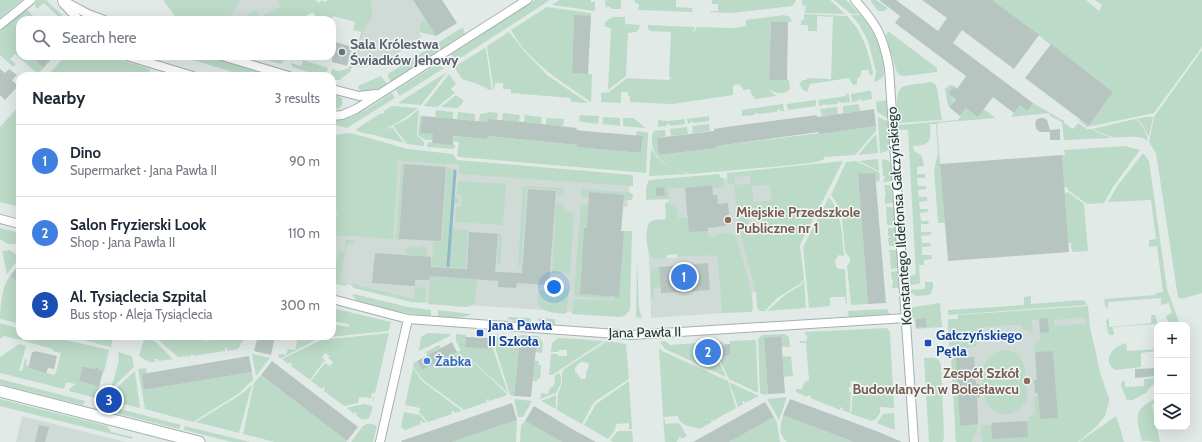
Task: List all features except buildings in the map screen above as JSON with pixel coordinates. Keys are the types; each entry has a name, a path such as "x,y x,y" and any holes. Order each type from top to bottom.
{"street":[{"path":"0,25 31,0"},
{"path":"59,0 75,16"},
{"path":"62,0 93,16"},
{"path":"336,116 342,116 349,113 527,0"},
{"name":"Konstantego Ildefonsa Gałczyńskiego","path":"855,0 878,28 886,51 889,68 914,442"},
{"path":"140,60 180,72"},
{"path":"235,60 276,72"},
{"path":"336,90 358,96 370,96 381,92"},
{"path":"0,219 16,223"},
{"name":"Jana Pawła II","path":"336,300 408,319 642,335 906,318"},
{"path":"380,442 408,319"},
{"path":"0,391 199,442"}],"shaded area":[{"path":"163,0 303,0 276,16 175,16"},
{"path":"413,0 425,19 419,29 422,37 380,65 372,67 352,66 366,25 372,19 371,1"},
{"path":"346,154 630,183 629,192 633,195 632,200 628,200 627,207 623,207 621,231 628,231 625,315 418,302 336,282 336,159"},
{"name":"Miejskie Przedszkole Publiczne nr 1","path":"775,170 778,290 748,293 722,286 719,248 672,240 667,186 682,185 719,174 720,177 724,179"},
{"path":"648,249 656,259 717,254 722,313 651,318"},
{"name":"Zespół Szkół Budowlanych w Bolesławcu","path":"1086,314 1102,413 1068,442 956,442 955,426 960,426 954,349 949,345 948,326"},
{"path":"22,416 126,442 16,442"}],"green space":[{"path":"0,0 22,0 0,18"},
{"path":"37,0 46,0 63,16 58,16 44,3 36,8 35,3"},
{"path":"163,0 240,0 230,16 175,16"},
{"path":"277,0 316,0 318,3 322,0 325,2 328,0 373,0 371,1 372,18 366,25 350,72 339,80 336,80 336,72 331,72 332,69 339,71 349,68 357,40 352,38 359,40 361,32 353,30 355,22 336,16 315,16 313,12 306,16 262,16 280,7"},
{"path":"535,0 550,0 451,64 450,59 452,54"},
{"path":"559,0 591,0 591,2 595,2 595,11 552,5"},
{"path":"605,0 621,0 621,9 612,9 608,6 606,8"},
{"path":"634,0 676,0 676,7 692,8 693,12 638,10 639,4 635,3"},
{"path":"712,0 796,0 792,6 732,13 710,12 718,11 718,4 712,4"},
{"path":"802,0 830,0 845,14 805,13 806,6 802,5"},
{"path":"834,0 846,0 860,14 851,14"},
{"path":"870,0 876,0 888,8 884,11 878,11"},
{"path":"992,0 1086,0 1099,11 1102,5 1095,0 1202,0 1202,47 1154,113 1087,127 1079,121 1080,120 1089,126 1113,92"},
{"path":"547,7 591,13 591,16 574,16 572,73 592,74 591,102 557,79 536,62 518,41 511,30"},
{"path":"256,9 260,16 246,16"},
{"path":"27,10 34,16 18,16"},
{"path":"804,14 847,16 853,22 864,42 873,72 872,76 869,74 869,70 861,70 861,75 857,80 857,84 853,85 849,78 810,84 807,92 802,89 799,82 802,82 802,80 806,80 808,78 831,79 833,17 817,16 817,31 808,31 808,25 801,25 801,21 804,20"},
{"path":"784,15 790,17 792,22 771,22 769,80 789,80 790,89 785,93 776,93 768,89 776,96 755,99 750,89 743,90 743,87 741,87 740,84 733,85 733,95 672,104 630,102 628,92 621,92 621,103 601,102 601,93 609,92 627,78 668,80 672,78 669,77 671,32 650,31 648,25 695,27 694,32 697,27 733,28 746,26 746,20"},
{"path":"851,15 861,15 866,21 877,42 884,66 884,74 877,81 874,82 876,72 868,41 859,24"},
{"path":"613,17 625,17 625,24 640,25 636,32 628,33 626,76 608,90 611,29 604,26 606,21"},
{"path":"16,18 16,55 15,54 10,59 16,64 13,67 0,55 0,31"},
{"path":"425,19 436,36 419,32 420,24"},
{"path":"463,27 465,35 391,82 388,74"},
{"path":"888,31 937,68 937,72 905,76 899,75 896,70 886,36"},
{"path":"509,32 525,52 547,75 588,103 571,102 570,98 511,93 511,89 503,89 503,83 495,83 494,92 487,46"},
{"path":"485,48 492,91 462,79 454,67"},
{"path":"1202,50 1202,293 1181,299 1178,297 1156,153 1149,142 1154,117"},
{"path":"22,60 51,60 42,70 36,72"},
{"path":"61,60 121,60 150,69 150,72 51,72"},
{"path":"193,60 220,60 261,72 233,72"},
{"path":"267,60 284,61 281,64"},
{"path":"303,60 328,68 327,72 308,72 292,67 291,63 301,66"},
{"path":"436,65 444,68 400,96 396,90"},
{"path":"447,72 421,105 398,103"},
{"path":"449,74 456,84 451,89 455,93 437,107 424,106"},
{"path":"381,76 387,84 375,90 360,91 358,86"},
{"path":"930,82 935,84 937,88 942,120 898,123 897,102 901,88 908,85"},
{"path":"950,85 954,86 948,94 955,99 949,107 945,89"},
{"path":"871,91 872,99 861,101 861,99 859,99 858,101 852,102 851,94"},
{"path":"392,93 395,98 347,128 336,125 336,119 356,115"},
{"path":"846,94 849,94 850,102 838,102 838,104 825,104 819,106 818,100 846,96"},
{"path":"336,95 342,98 340,108 336,108"},
{"path":"456,95 464,101 458,108 441,107"},
{"path":"816,100 816,106 788,110 787,104"},
{"path":"887,100 889,119 877,112 876,102"},
{"path":"1033,103 1064,121 1064,123 1073,129 1078,123 1087,129 1091,129 1111,138 1064,140 1062,122 1050,116 1049,113 1011,117 1020,105 1027,110"},
{"path":"783,104 784,111 781,111 780,109 777,110 777,112 755,113 755,115 742,116 742,110"},
{"path":"859,104 860,111 843,113 843,106"},
{"path":"392,106 418,108 408,116 379,131 364,134 355,130 381,113 384,113 384,111"},
{"path":"837,107 838,114 822,116 820,109"},
{"path":"966,108 984,109 995,118 937,123 945,223 938,223 934,170 938,153 936,124 930,124 930,138 927,143 913,146 914,151 922,156 924,166 917,167 917,174 925,174 925,178 917,178 918,186 926,186 926,189 918,190 919,197 927,197 927,201 919,202 920,209 928,209 928,212 920,213 921,221 928,221 929,224 921,224 921,232 931,232 931,235 921,236 922,243 930,243 931,246 922,247 922,255 931,255 932,259 924,260 924,265 919,265 920,283 908,286 909,277 916,274 908,130 899,130 898,125 958,120"},
{"path":"16,109 16,206 0,202 0,127"},
{"path":"419,109 417,135 424,142 424,146 407,144 393,126 407,119"},
{"path":"436,110 453,112 453,119 435,117"},
{"path":"458,112 475,114 475,121 457,119"},
{"path":"489,112 498,113 497,120 488,119 488,122 479,121 480,114"},
{"path":"503,113 520,115 519,122 502,120"},
{"path":"420,115 422,116 420,133 436,134 433,140 425,140 418,135"},
{"path":"525,115 542,117 541,124 524,122"},
{"path":"580,115 599,116 598,124 582,122 579,120"},
{"path":"709,116 709,121 693,123 693,121 688,124 687,119"},
{"path":"603,117 620,118 620,126 602,124"},
{"path":"878,117 889,122 890,150 880,153"},
{"path":"1153,117 1149,137 1142,124 1136,119"},
{"path":"546,118 564,119 563,126 546,125"},
{"path":"623,118 633,118 646,128 623,126"},
{"path":"684,119 685,124 670,126 670,124 667,124 667,126 658,127 658,120 668,121"},
{"path":"1135,119 1144,129 1148,141 1140,137 1108,136 1092,129"},
{"path":"709,124 710,131 693,133 692,126"},
{"path":"876,126 876,131 855,155 824,157 824,159 817,162 794,165 690,174 672,168 658,157 653,149 652,134 654,131 665,130 666,136 657,138 660,155 716,148 716,146"},
{"path":"392,127 404,143 370,134"},
{"path":"687,127 688,134 671,136 670,129"},
{"path":"637,131 647,132 648,134 646,173 459,157 457,156 459,142 450,141 450,136 487,139 488,136 641,153 643,137 636,136"},
{"path":"351,133 408,149 453,154 457,160 633,175 633,186 459,174 459,165 396,161 398,164 393,239 336,235 336,222 338,213 336,212 336,135"},
{"path":"876,134 878,153 858,155"},
{"path":"428,142 455,145 455,148 427,147"},
{"path":"1125,146 1140,150 1113,187 1104,203 1087,204 1068,190 1067,187 1064,187 1062,155 1065,155 1064,150"},
{"path":"651,148 660,160 672,168 688,174 649,176"},
{"path":"1143,153 1149,161 1167,289 1179,322 1168,322 1166,316 1172,313 1169,303 1161,305 1161,298 1108,302 1108,309 1105,306 1104,299 1156,295 1156,293 1163,292 1157,246 1149,247 1149,240 1156,239 1151,200 1108,202 1118,185"},
{"path":"878,159 879,171 859,161"},
{"path":"882,159 887,160 890,163 893,181 883,182 885,176 883,176"},
{"path":"843,161 800,245 804,279 800,284 777,298 765,311 760,311 757,308 756,292 739,229 734,184 728,184 727,173","holes":["750,176 750,184 735,185 735,177","770,185 772,200 754,202 752,186","758,216 758,227 748,228 748,217"]},
{"path":"856,161 879,172 880,179 879,181 875,182 874,173 858,175 868,304 851,305 847,266 850,258 845,252 842,219 836,202 831,195 846,162"},
{"path":"401,164 404,164 399,240 396,239"},
{"path":"447,167 454,170 453,198 459,198 458,203 452,203 451,225 454,229 468,230 466,268 432,266 433,242 442,242"},
{"path":"719,174 720,177 724,179 724,187 712,188 712,185 671,189 671,186 668,186 669,199 646,200 646,187 649,180"},
{"path":"458,181 506,184 503,225 455,222 456,207 461,207 462,195 457,195"},
{"path":"884,185 893,185 894,203 885,204 886,195"},
{"path":"523,186 564,188 564,196 557,195 557,190 527,188 521,266 518,266"},
{"path":"582,189 629,192 633,195 632,200 624,200 624,195 590,192 589,197 581,197"},
{"path":"1068,192 1084,204 1088,251 1072,252 1071,243 1068,243 1065,193"},
{"path":"829,197 837,210 841,225 844,256 839,255 835,260 836,267 845,270 847,305 845,297 830,297 830,306 809,308 803,247"},
{"path":"671,202 671,204 677,208 678,218 688,218 690,232 708,231 709,237 726,233 736,236 752,294 753,309 751,312 722,313 717,255 678,257 677,254 667,255 667,258 660,259 655,259 651,256 647,241 648,225 653,220 666,219 665,203"},
{"path":"556,203 563,203 564,210 574,214 570,274 552,273"},
{"path":"581,204 588,205 587,228 584,228 580,294 610,296 610,299 576,296 574,294"},
{"path":"886,207 894,207 896,225 887,225"},
{"path":"0,228 16,232 16,243 6,243 0,239"},
{"path":"888,228 896,228 897,246 889,246 888,238 890,238 890,236 888,236"},
{"path":"624,231 632,231 630,310 624,316 620,317 572,314 574,300 576,299 613,301"},
{"path":"499,233 502,236 500,265 497,265"},
{"path":"346,240 354,240 353,244 347,244 339,282 346,284 346,286 336,284 336,259 339,251 344,252"},
{"path":"422,246 427,247 426,266 418,266 418,255 406,254 406,247 421,248"},
{"path":"10,250 16,254 16,262 7,274 2,251"},
{"path":"889,250 897,250 898,268 891,269 891,257"},
{"path":"637,259 639,308 642,318 636,317"},
{"path":"659,267 660,287 654,288 654,300 651,296 650,274 652,269"},
{"path":"898,271 899,288 892,288 893,280 891,272"},
{"path":"10,276 16,280 16,323 0,319 1,302 7,280"},
{"path":"430,276 477,280 475,302 471,306 466,307 428,304"},
{"path":"804,280 806,308 767,311 785,295 801,285"},
{"path":"925,282 933,282 933,288 930,295 916,296 909,291 925,289"},
{"path":"353,284 414,299 415,287 426,288 425,303 412,302 353,288"},
{"path":"555,287 569,289 567,312 565,314 546,311 538,304 539,291"},
{"path":"354,294 408,307 431,310 431,317 361,303 352,295"},
{"path":"1031,296 1031,304 1082,300 1085,301 1087,305 948,315 948,310 1024,305 1024,297"},
{"path":"940,303 942,327 915,329 926,327 926,318 911,319 910,312 913,307"},
{"path":"1088,306 1090,328 1100,373 1109,398 1105,416 1097,426 1078,442 982,442 980,435 982,425 991,425 992,439 1028,437 1027,421 1030,415 1035,414 1034,397 1038,396 1040,419 1058,418 1053,351 1035,352 1034,345 1040,339 1040,333 1049,332 1048,318 1031,320 1033,333 1022,329 1021,325 977,328 977,346 954,348 949,345 948,319 958,319 958,315","holes":["1085,317 1085,324 1054,326 1054,320"]},
{"path":"336,309 391,322 389,331 336,336 336,325 349,327 349,324 336,322"},
{"path":"438,310 471,314 468,316 451,318 438,317"},
{"path":"888,310 889,314 849,317 848,311"},
{"path":"1151,315 1155,315 1157,322 1154,322 1154,324 1113,327 1114,335 1110,335 1108,333 1106,321 1109,318 1109,327 1151,323"},
{"path":"508,317 531,318 531,323 526,324 508,319"},
{"path":"539,318 555,319 555,325 539,324"},
{"path":"0,323 16,328 16,339 4,336 0,339"},
{"path":"887,328 890,332 894,408 880,407 880,413 875,420 872,421 851,414 853,392 855,392 857,381 851,381 851,386 849,387 849,392 851,392 850,413 842,410 843,408 841,407 840,410 810,398 811,396 808,395 807,397 796,392 796,389 802,389 804,383 809,380 806,343 799,343 800,341 807,341 807,335 805,335 805,332"},
{"path":"389,333 375,393 372,393 371,397 374,398 373,403 373,398 359,397 358,403 344,406 324,391 325,388 323,387 322,389 311,381 325,363 330,366 333,362 328,358 330,356 325,353 322,358 326,361 324,361 310,380 291,366 292,364 290,362 288,364 282,359 321,340 336,340 336,338"},
{"path":"428,333 450,334 450,336 419,351 421,337"},
{"path":"456,334 466,335 466,347 487,349 489,339 487,336 489,337 508,393 460,349 456,341"},
{"path":"784,334 789,337 790,347 781,347 781,336 764,338 768,394 764,395 760,393 758,339 762,335"},
{"path":"522,335 538,336 543,343 542,353 535,352 537,340 520,339 514,396 510,395 492,337 514,338"},
{"path":"558,338 604,341 552,375 549,375 551,354 567,356 567,350 551,352 552,343"},
{"path":"66,340 109,350 104,372 95,368 84,366 79,381 99,387 96,398 69,391 70,388 76,384 66,382 64,389 0,373 0,357 19,344 26,346 19,371 22,371 25,359 27,360 26,365 28,368 55,375 61,353 53,351 53,349 24,341"},
{"path":"83,340 112,340 111,347"},
{"path":"144,340 150,340 155,341 173,359 158,361 158,359 155,359 155,362 149,362 139,356"},
{"path":"158,340 244,340 238,349 227,351 227,348 225,348 225,351 193,356 193,354 191,354 191,356 178,357"},
{"path":"297,340 315,340 282,358 278,358 279,354 286,355 288,349 295,350"},
{"path":"756,340 758,393 729,379 720,361 719,342 723,342 721,345 721,356 730,355 730,341"},
{"path":"607,341 626,344 629,379 594,402 582,424 557,410 558,394 562,383 562,374 564,369","holes":["579,363 588,363 589,366 586,372 586,379 581,379 575,371 575,368"]},
{"path":"665,341 670,345 710,342 710,346 703,346 704,359 713,358 712,342 717,342 719,362 726,377 665,349 660,342"},
{"path":"1126,343 1127,351 1154,349 1154,351 1141,353 1141,367 1115,370 1109,362 1109,358 1113,350"},
{"path":"439,345 441,348 435,351 440,360 461,350 507,394 489,401 488,399 486,400 487,402 464,410 423,380 413,367 414,362 417,361 422,370 437,362 433,353 427,355 426,352"},
{"path":"659,348 662,351 728,381 736,408 713,421 712,419 712,422 700,429 683,424 678,416 663,417"},
{"path":"1005,350 1016,354 1022,361 1025,371 1027,394 1027,398 1022,406 1010,414 1001,414 987,404 984,396 982,381 982,374 986,361 990,356"},
{"path":"118,352 132,356 134,367 111,389 119,360"},
{"path":"252,354 270,358 256,376"},
{"path":"791,356 793,376 784,377 782,357"},
{"path":"954,357 956,358 960,426 978,424 976,434 972,438 972,442 956,442 951,361"},
{"path":"924,358 936,359 940,361 941,364 943,442 929,442"},
{"path":"534,361 539,361 538,365 541,365 540,379 537,379 537,381 533,381"},
{"path":"146,368 147,373 142,374 145,390 252,372 253,380 238,394 193,422 145,409 138,369"},
{"path":"413,368 422,381 462,411 454,413 454,411 452,411 452,414 428,422 419,412 420,408 405,405"},
{"path":"135,371 140,408 111,401 111,398 103,400"},
{"path":"559,373 561,383 556,393 540,399 541,393 548,394 550,388 554,386 555,375"},
{"path":"261,375 347,441 275,442 243,434 254,383"},
{"path":"1154,378 1154,384 1146,393 1133,400 1127,400 1121,385 1122,382 1125,381 1125,387 1144,386 1144,379"},
{"path":"0,379 86,401 82,405 0,384"},
{"path":"629,381 632,429 629,429 629,423 616,424 615,430 608,439 584,425 596,404"},
{"path":"729,382 759,396 745,403 742,401 743,404 738,407"},
{"path":"252,385 239,433 196,422 240,395"},
{"path":"556,395 556,409 541,401"},
{"path":"787,397 779,420 767,399"},
{"path":"0,399 107,426 111,432 133,437 132,439 0,406"},
{"path":"514,399 532,401 523,417 518,417"},
{"path":"1154,400 1154,404 1152,405 1154,414 1154,430 1157,430 1160,442 1142,441 1138,426 1138,415 1143,406"},
{"path":"364,404 373,407 369,418 359,418 356,415 357,413 355,412 354,414 347,408"},
{"path":"116,408 181,425 179,429 119,414"},
{"path":"404,412 420,415 426,422 423,423 422,421 420,422 421,424 405,430 401,427"},
{"path":"894,413 895,429 877,423 883,414"},
{"path":"783,415 854,442 787,442 782,436 780,430"},
{"path":"1116,416 1124,442 1079,442"},
{"path":"774,417 777,423 780,442 729,442"},
{"path":"663,419 665,419 665,424 679,423 687,436 682,439 680,437 678,438 679,440 676,442 665,442"},
{"path":"517,420 516,442 452,442"},
{"path":"525,421 562,442 520,442 521,426"},
{"path":"367,424 377,426 373,442 351,442 363,426"},
{"path":"185,426 250,442 232,442 184,430"},
{"path":"618,431 632,431 633,442 614,442 610,440"}],"waterway":[{"path":"448,266 455,171"}],"place":[{"name":"Sala Królestwa Świadków Jehowy","path":"342,52"},
{"name":"Miejskie Przedszkole Publiczne nr 1","path":"728,220"},
{"name":"Dino","path":"684,277"},
{"name":"Jana Pawła II Szkoła","path":"480,333"},
{"name":"Gałczyńskiego Pętla","path":"928,343"},
{"name":"Salon Fryzierski Look","path":"708,352"},
{"name":"Żabka","path":"427,361"},
{"name":"Zespół Szkół Budowlanych w Bolesławcu","path":"1027,381"},
{"name":"Al. Tysiąclecia Szpital","path":"109,400"}]}
